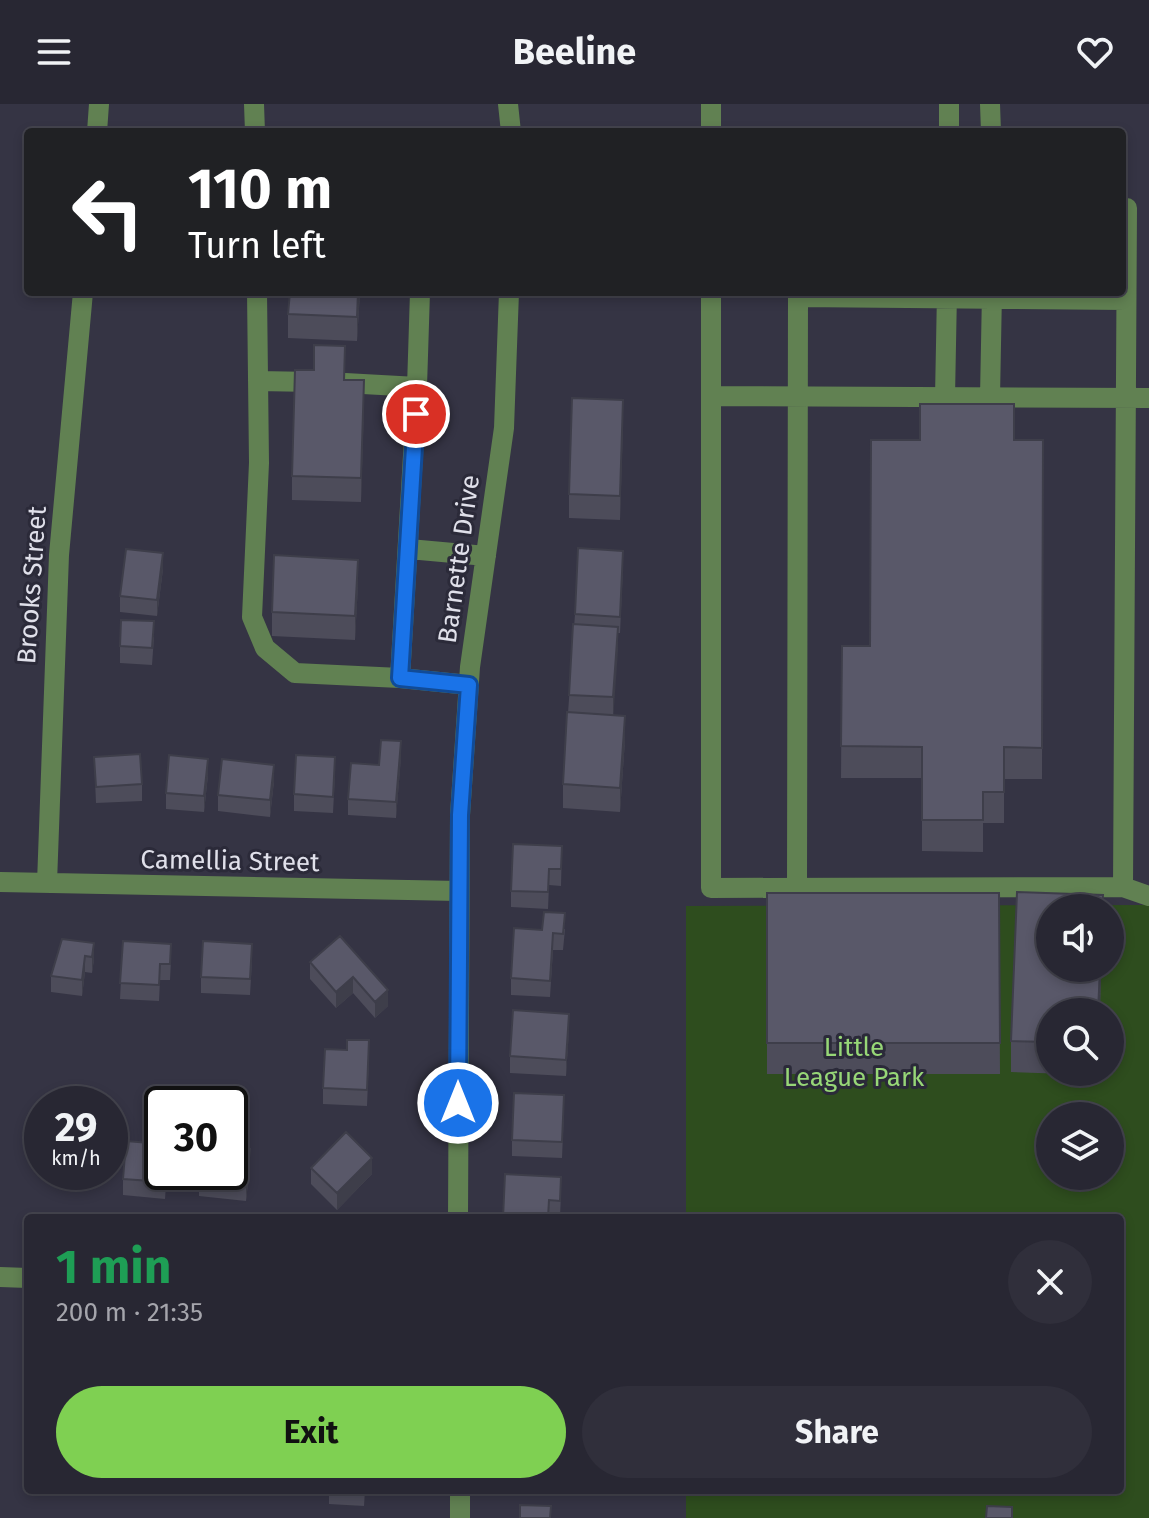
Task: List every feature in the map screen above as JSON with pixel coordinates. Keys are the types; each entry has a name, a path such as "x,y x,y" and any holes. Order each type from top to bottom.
{"street":[{"path":"97,128 99,104"},
{"path":"254,104 255,128"},
{"path":"508,104 511,128"},
{"path":"711,104 711,128"},
{"path":"949,104 949,128"},
{"path":"990,104 991,128"},
{"path":"1123,887 1126,208"},
{"name":"Brooks Street","path":"47,883 59,555 83,296"},
{"path":"257,296 259,463 252,617 265,648 295,673 469,685"},
{"path":"400,678 420,296"},
{"name":"Barnette Drive","path":"458,1214 460,815 469,685 504,428 509,296"},
{"path":"711,296 711,888 1123,887 1149,896"},
{"path":"797,888 798,296"},
{"path":"945,397 947,296"},
{"path":"990,397 992,296"},
{"path":"1019,296 1126,300"},
{"path":"258,381 314,382"},
{"path":"345,383 417,387"},
{"path":"711,396 1149,398"},
{"path":"409,549 486,556"},
{"name":"Camellia Street","path":"0,882 459,891"},
{"path":"0,1277 24,1278"},
{"path":"460,1494 460,1518"}],"green space":[{"name":"Little League Park","path":"1036,905 1036,982 1124,982 1124,905 1149,905 1149,1518 686,1518 686,1494 1124,1494 1124,1214 686,1214 686,906"}],"building":[{"path":"290,296 358,296 357,317 288,314"},
{"path":"314,345 345,346 344,380 364,380 361,478 292,476 295,370 314,370"},
{"path":"572,398 623,400 620,496 569,494"},
{"path":"920,404 1014,404 1014,440 1043,440 1042,748 1004,747 1004,792 983,792 983,820 922,820 922,747 841,746 842,646 870,646 871,440 920,440"},
{"path":"578,548 623,551 620,617 575,614"},
{"path":"126,549 163,553 157,600 120,596"},
{"path":"274,555 358,560 355,616 272,612"},
{"path":"121,620 154,621 152,648 120,646"},
{"path":"573,624 618,627 613,697 569,695"},
{"path":"567,712 625,716 620,788 563,784"},
{"path":"381,740 401,741 396,802 348,799 351,763 379,765"},
{"path":"140,754 142,784 96,787 94,757"},
{"path":"169,755 208,759 204,796 166,793"},
{"path":"296,755 335,757 333,797 294,794"},
{"path":"222,759 274,765 270,800 218,795"},
{"path":"513,844 562,846 561,869 549,869 548,892 511,891"},
{"path":"1017,892 1074,894 1036,894 1036,982 1099,982 1099,998 1036,998 1036,1042 1011,1041"},
{"path":"767,893 999,893 1000,1043 767,1043"},
{"path":"544,912 565,913 563,934 553,933 550,981 511,978 514,928 542,930"},
{"path":"340,936 388,990 375,1002 353,977 336,992 310,962"},
{"path":"62,939 94,943 92,957 85,956 82,980 51,976"},
{"path":"123,941 171,944 170,964 160,964 159,985 120,983"},
{"path":"203,941 252,944 250,979 201,977"},
{"path":"513,1010 569,1014 566,1060 510,1056"},
{"path":"347,1040 369,1040 367,1090 323,1088 325,1049 347,1050"},
{"path":"514,1093 564,1095 562,1142 512,1140"},
{"path":"346,1132 372,1158 337,1193 311,1168"},
{"path":"128,1141 144,1142 144,1180 128,1179"},
{"path":"505,1174 561,1177 560,1201 549,1200 548,1214 503,1214"},
{"path":"520,1505 551,1506 550,1518 520,1518"},
{"path":"987,1506 1012,1507 1012,1518 986,1518"}],"route":[{"path":"416,414 400,678 469,685 460,815 458,1103"}]}
